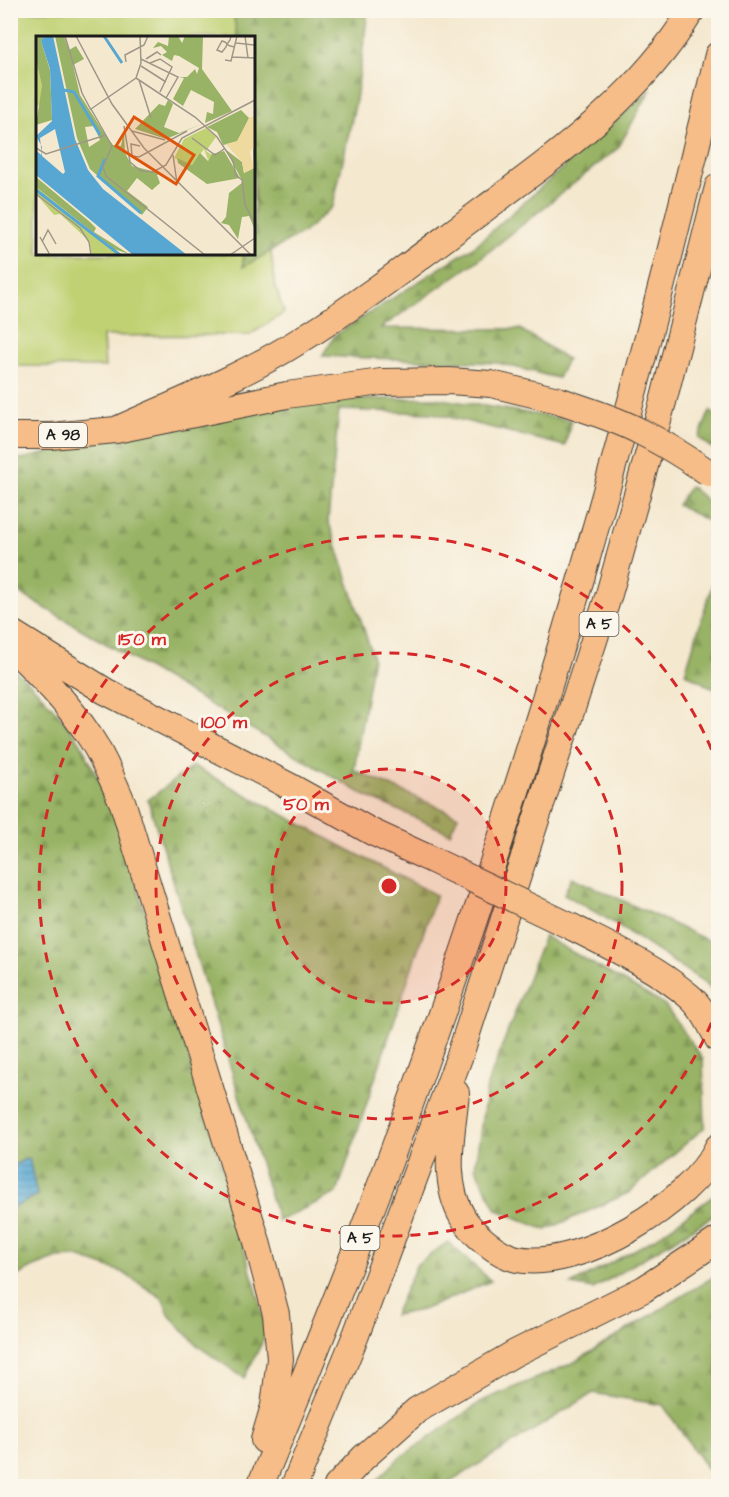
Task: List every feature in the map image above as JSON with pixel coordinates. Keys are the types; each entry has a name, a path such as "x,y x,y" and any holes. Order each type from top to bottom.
{"highway":[{"path":"116,430 234,378 298,342 371,293 587,131 622,99 658,58 692,10"},
{"name":"A 5","path":"260,1486 330,1316 393,1150 452,985 529,751 636,388 690,177 718,55"},
{"name":"A 5","path":"294,1486 356,1335 460,1055 609,594 663,402 718,187"},
{"path":"116,430 287,395 381,382 449,381 491,384 530,392 610,418 674,450 714,477"},
{"name":"A 98","path":"10,436 51,436 116,430"},
{"path":"10,633 105,691 291,787 372,832 619,951 662,976 691,997 707,1018 718,1039"},
{"path":"10,645 71,710 109,769 126,815 269,1284 276,1314 280,1359 274,1406 253,1486"},
{"path":"460,1055 449,1161 451,1186 463,1218 485,1243 516,1258 557,1258 577,1253 614,1237 646,1219 676,1198 697,1178 718,1147"},
{"path":"337,1486 363,1458 417,1410 515,1353 644,1289 718,1240"}],"green space":[{"path":"11,11 233,11 237,36 36,36 36,255 255,255 270,243 275,285 284,313 250,335 103,336 105,367 11,366"},
{"path":"233,11 368,11 356,100 333,206 303,233 243,267 243,255 255,255 255,36 237,36"},
{"path":"651,89 618,148 477,261 381,328 520,329 567,359 558,378 498,363 322,356 335,335 475,246"},
{"path":"435,398 571,420 565,446 433,413 339,410 328,520 373,657 354,770 458,816 450,833 366,796 11,588 11,457 22,459 264,401"},
{"path":"710,411 718,417 718,452 699,438"},
{"path":"690,486 718,510 718,526 677,505"},
{"path":"718,566 718,691 685,673"},
{"path":"10,667 30,683 80,742 115,813 225,1176 226,1188 259,1299 266,1335 244,1378 198,1346 170,1316 162,1298 122,1272 78,1257 58,1258 11,1279 11,1209 37,1195 28,1158 11,1166"},
{"path":"193,766 436,895 337,1193 278,1221 148,800"},
{"path":"572,877 718,945 718,999 707,984 616,924 564,894"},
{"path":"544,936 665,1005 703,1059 705,1127 628,1193 546,1230 497,1210 475,1167 487,1086"},
{"path":"718,1188 718,1213 593,1289 571,1285 654,1239 713,1196"},
{"path":"448,1242 491,1281 422,1310 394,1315 417,1264"},
{"path":"718,1274 718,1486 708,1486 710,1473 663,1405 593,1393 444,1486 372,1486 398,1459 484,1400 573,1363"}],"water":[{"path":"29,1158 37,1195 11,1209 11,1166"}]}
